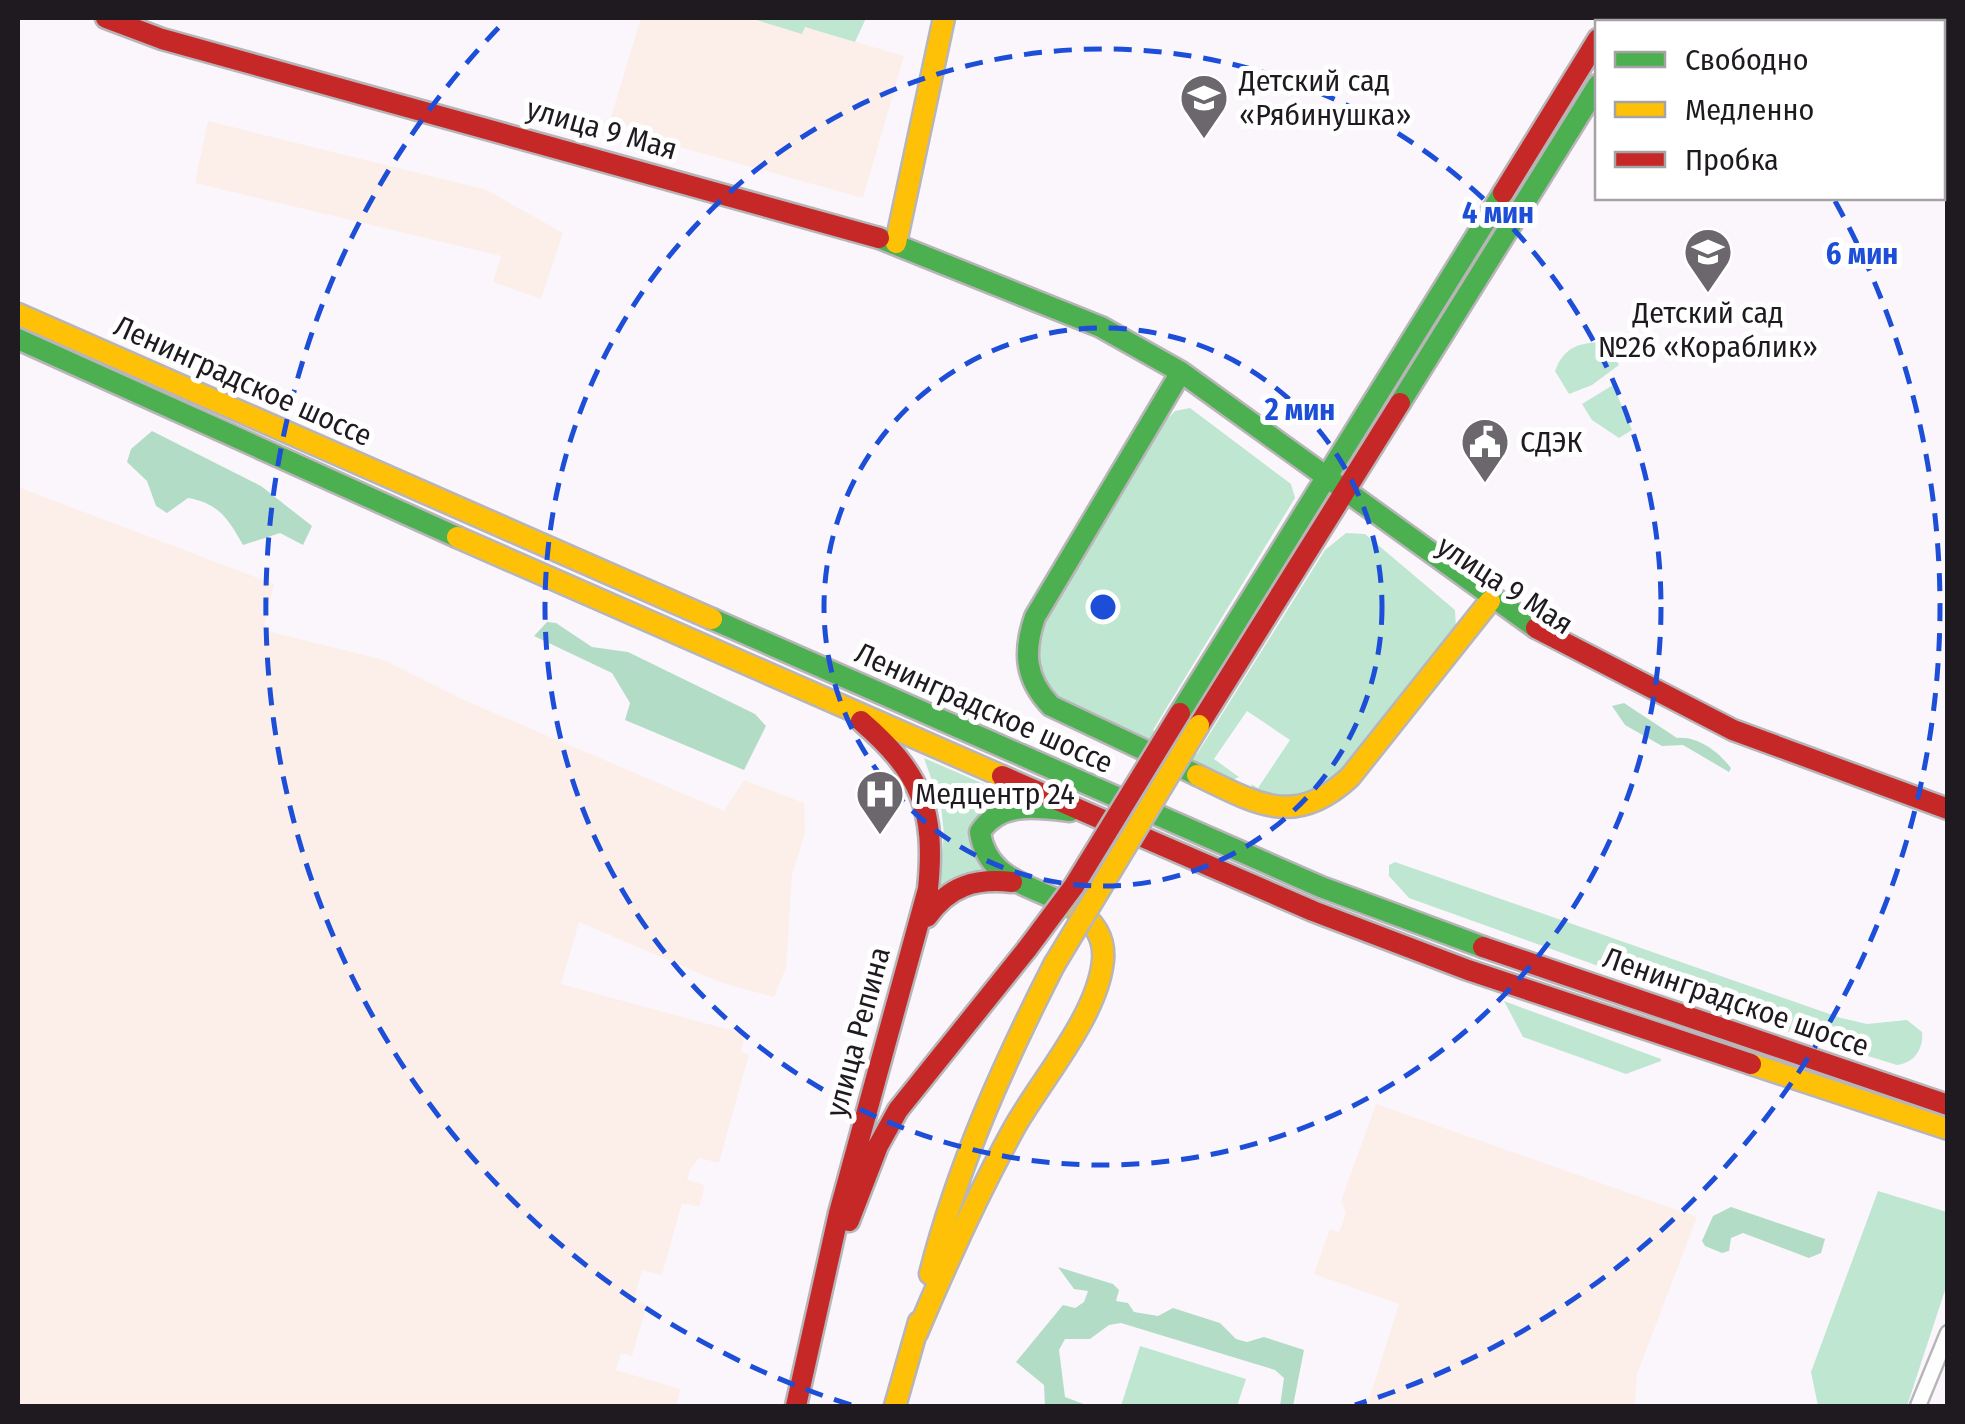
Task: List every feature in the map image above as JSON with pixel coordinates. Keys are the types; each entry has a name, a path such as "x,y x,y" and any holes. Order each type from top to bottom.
{"main road":[{"name":"улица 9 Мая","path":"106,18 162,38 896,243 1074,316 1177,378 1534,644 1728,742 1948,824"},
{"path":"896,243 944,18"},
{"path":"826,1280 878,1146 898,1110 1074,886 1595,44"},
{"path":"895,1403 954,1188 988,1101 1054,965 1595,90"},
{"name":"Ленинградское шоссе","path":"18,314 1321,887 1410,922 1948,1106"},
{"name":"Ленинградское шоссе","path":"18,339 1313,911 1454,965 1948,1129"},
{"path":"1177,378 1034,617 1027,639 1028,677 1051,706 1262,806 1298,808 1326,797 1350,776 1486,606"},
{"name":"улица 9 Мая","path":"1486,606 1734,730 1948,810"},
{"name":"улица Репина","path":"796,1406 839,1213 915,936 934,846 928,805 903,760 840,704"},
{"path":"1019,883 981,852 980,832 990,818 1018,809 1091,814"},
{"path":"915,936 940,898 959,884 982,879 1019,883 1067,902 1087,916 1103,946 1100,977 951,1250 916,1333"}],"street":[{"path":"1918,1406 1948,1333"}],"shaded area":[{"path":"641,18 750,18 802,33 805,27 904,56 863,198 650,139 647,132 610,120"},
{"path":"208,121 487,190 563,233 541,299 493,282 501,256 195,183"},
{"path":"18,487 274,584 263,630 384,660 466,701 724,811 744,780 804,803 805,833 792,875 786,968 774,997 722,983 579,922 561,984 745,1034 741,1052 749,1054 719,1163 699,1158 690,1169 687,1180 705,1185 699,1207 682,1203 662,1275 642,1270 634,1300 647,1305 632,1356 621,1353 616,1370 680,1389 677,1406 18,1406"},
{"path":"1376,1104 1697,1217 1637,1374 1635,1406 1367,1406 1399,1304 1314,1274 1330,1229 1339,1232 1341,1227 1346,1213 1341,1201"}],"green space":[{"path":"750,18 866,18 855,42 805,27 802,34"},
{"path":"1588,70 1593,73 1377,421 1373,419"},
{"path":"1605,342 1619,365 1592,385 1569,394 1555,371 1564,356 1581,345"},
{"path":"1613,385 1632,430 1619,438 1592,420 1582,404"},
{"path":"1190,408 1291,484 1295,498 1153,730 1197,754 1325,550 1346,533 1365,534 1455,610 1456,628 1370,743 1336,780 1307,797 1255,795 1251,784 1258,788 1290,740 1247,711 1214,759 1239,777 1228,782 1053,697 1038,668 1037,650 1047,619 1166,420 1175,411"},
{"path":"152,431 261,486 312,526 303,545 280,533 243,545 222,514 199,500 188,498 167,513 156,506 147,481 127,462 131,449"},
{"path":"547,622 556,623 592,647 628,652 755,714 766,726 744,770 625,720 630,703 612,673 534,636"},
{"path":"1624,703 1677,738 1707,746 1726,762 1731,768 1729,772 1683,745 1662,746 1625,725 1612,706"},
{"path":"924,758 1014,797 974,831 971,851 987,873 938,891 944,834 941,807"},
{"path":"1395,862 1841,1018 1867,1024 1907,1020 1922,1032 1921,1044 1913,1058 1897,1065 1729,1013 1409,898 1389,876 1389,865"},
{"path":"1504,1001 1661,1061 1626,1074 1523,1037"},
{"path":"1878,1191 1947,1212 1947,1284 1907,1406 1818,1406 1811,1372"},
{"path":"1731,1207 1825,1239 1821,1253 1809,1258 1743,1233 1731,1238 1729,1251 1722,1253 1705,1246 1702,1241 1713,1216"},
{"path":"1058,1267 1113,1284 1119,1290 1116,1301 1128,1303 1134,1312 1158,1316 1173,1308 1220,1323 1236,1339 1247,1342 1264,1337 1304,1350 1293,1406 1280,1406 1284,1378 1275,1370 1121,1323 1109,1325 1090,1339 1065,1339 1059,1350 1065,1397 1089,1406 1045,1406 1044,1385 1016,1362 1063,1305 1075,1308 1084,1302 1088,1291 1074,1289"},
{"path":"1140,1346 1246,1379 1237,1406 1121,1406"}],"traffic: fast":[{"path":"1400,403 1595,90"},
{"path":"1180,713 1503,193"},
{"path":"879,238 1101,327 1181,372 1536,628"},
{"path":"18,339 457,537"},
{"path":"1181,372 1035,617 1028,653 1031,675 1051,706 1197,775"},
{"path":"712,619 1321,887 1483,947"},
{"path":"1070,811 1020,808 998,815 980,832 985,849 1003,873 1075,909"}],"traffic: slow":[{"path":"896,243 944,18"},
{"path":"18,314 712,619"},
{"path":"457,537 1002,776"},
{"path":"1197,775 1275,806 1311,803 1330,793 1350,777 1490,601"},
{"path":"1054,965 1199,725"},
{"path":"917,1333 1000,1155 1091,1003 1103,952 1093,925 1075,909"},
{"path":"930,1274 983,1116 1054,965"},
{"path":"1751,1064 1948,1129"},
{"path":"895,1406 919,1322"}],"traffic: jam":[{"path":"106,18 162,39 879,238"},
{"path":"1503,193 1595,44"},
{"path":"1199,725 1400,403"},
{"path":"1536,628 1733,730 1948,809"},
{"path":"1027,949 1074,886 1180,713"},
{"path":"796,1406 839,1213 928,889 929,837 920,795 898,758 861,721"},
{"path":"1002,776 1313,911 1468,970 1751,1064"},
{"path":"927,917 944,898 964,886 986,881 1012,882"},
{"path":"1483,947 1948,1105"},
{"path":"849,1221 878,1146 898,1110 1027,949"}],"place":[{"name":"Детский сад «Рябинушка»","path":"1204,140"},
{"name":"Детский сад №26 «Кораблик»","path":"1708,294"},
{"name":"СДЭК","path":"1485,484"},
{"name":"Медцентр 24","path":"880,836"}]}
